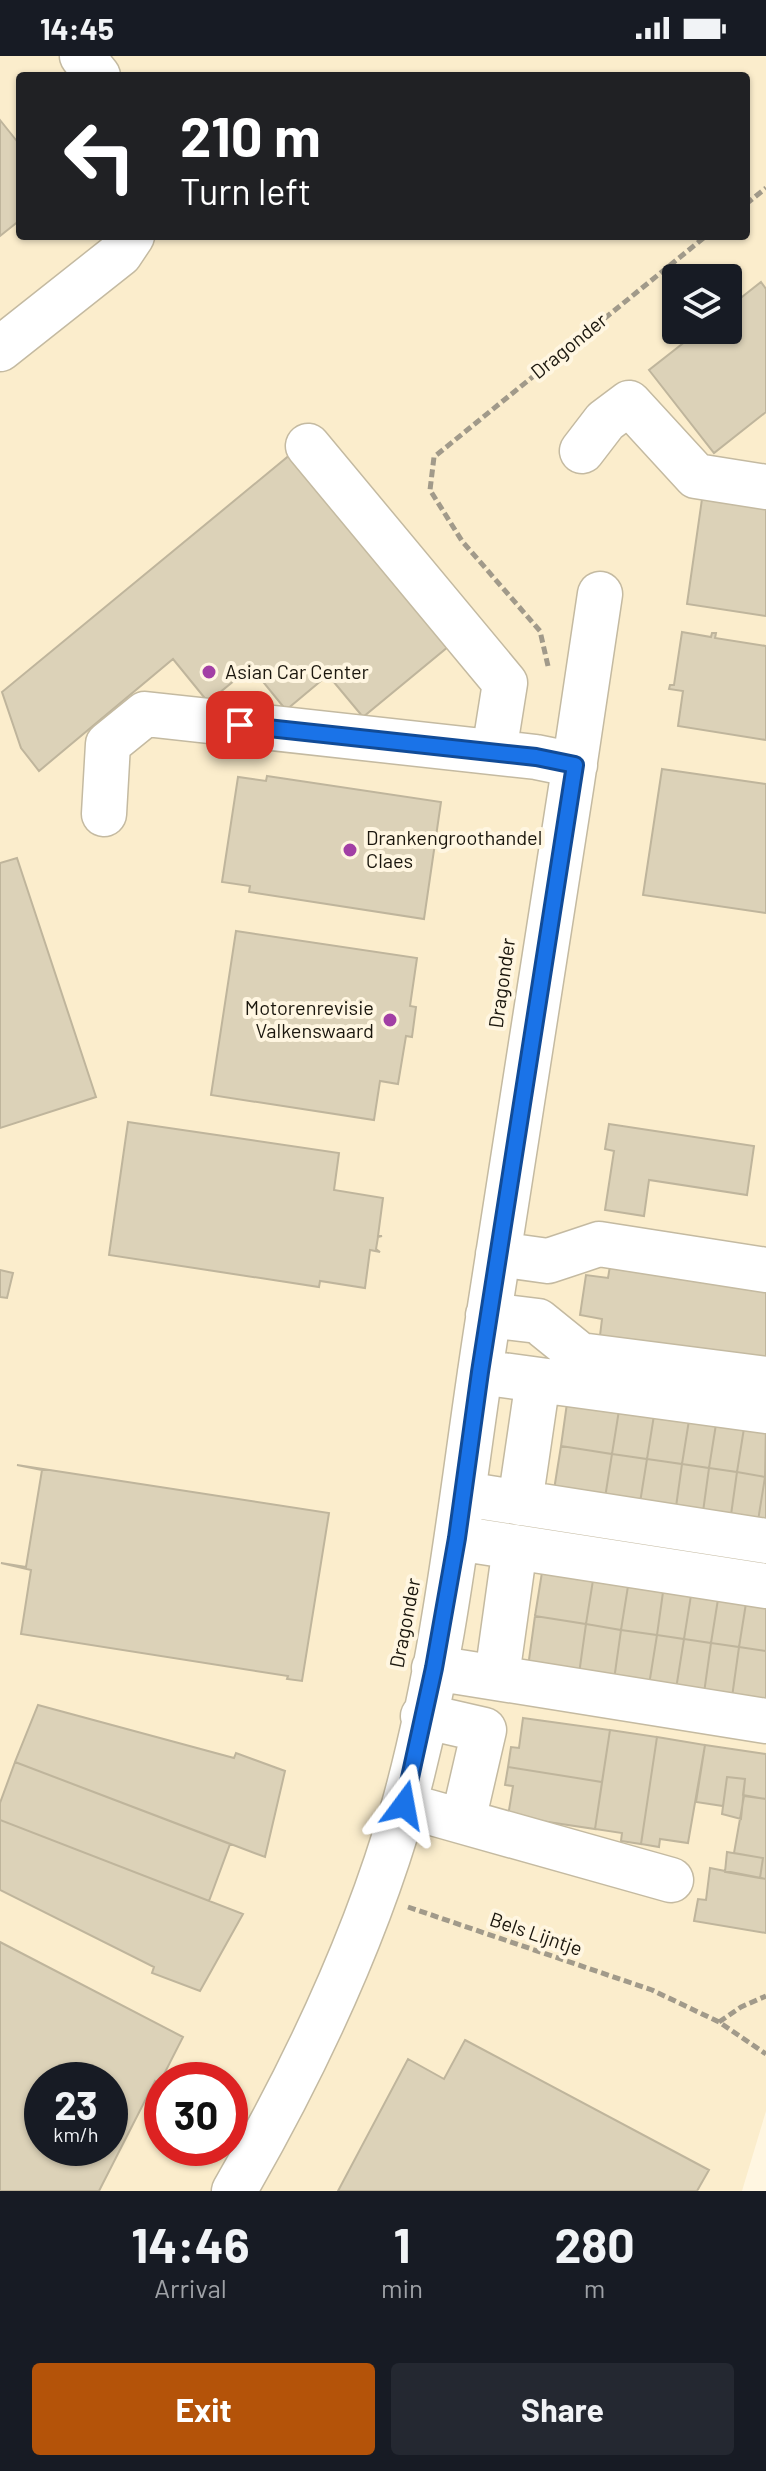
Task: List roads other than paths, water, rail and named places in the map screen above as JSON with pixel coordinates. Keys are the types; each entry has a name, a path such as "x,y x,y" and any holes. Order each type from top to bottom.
{"street":[{"path":"82,56 95,72"},
{"path":"0,349 120,254 129,240"},
{"path":"582,451 605,421 629,403 696,476 766,487"},
{"path":"308,446 505,683 494,752"},
{"name":"Dragonder","path":"234,2191 292,2085 335,1991 374,1896 404,1805 434,1668 457,1538 488,1315 600,594"},
{"path":"104,814 108,744 145,714 494,752 575,765"},
{"path":"498,1254 548,1261 599,1244 766,1270"},
{"path":"538,1321 548,1261"},
{"path":"488,1315 538,1321 580,1355 766,1379"},
{"path":"480,1372 766,1411"},
{"path":"520,1503 538,1380"},
{"path":"464,1494 766,1541"},
{"path":"457,1538 766,1586"},
{"path":"497,1676 515,1547"},
{"name":"Dragonder","path":"434,1668 766,1721"},
{"path":"423,1716 484,1730 463,1821"},
{"path":"404,1805 671,1880"}],"place":[{"name":"Asian Car Center","path":"209,672"},
{"name":"Drankengroothandel Claes","path":"350,850"},
{"name":"Motorenrevisie Valkenswaard","path":"390,1020"}]}
